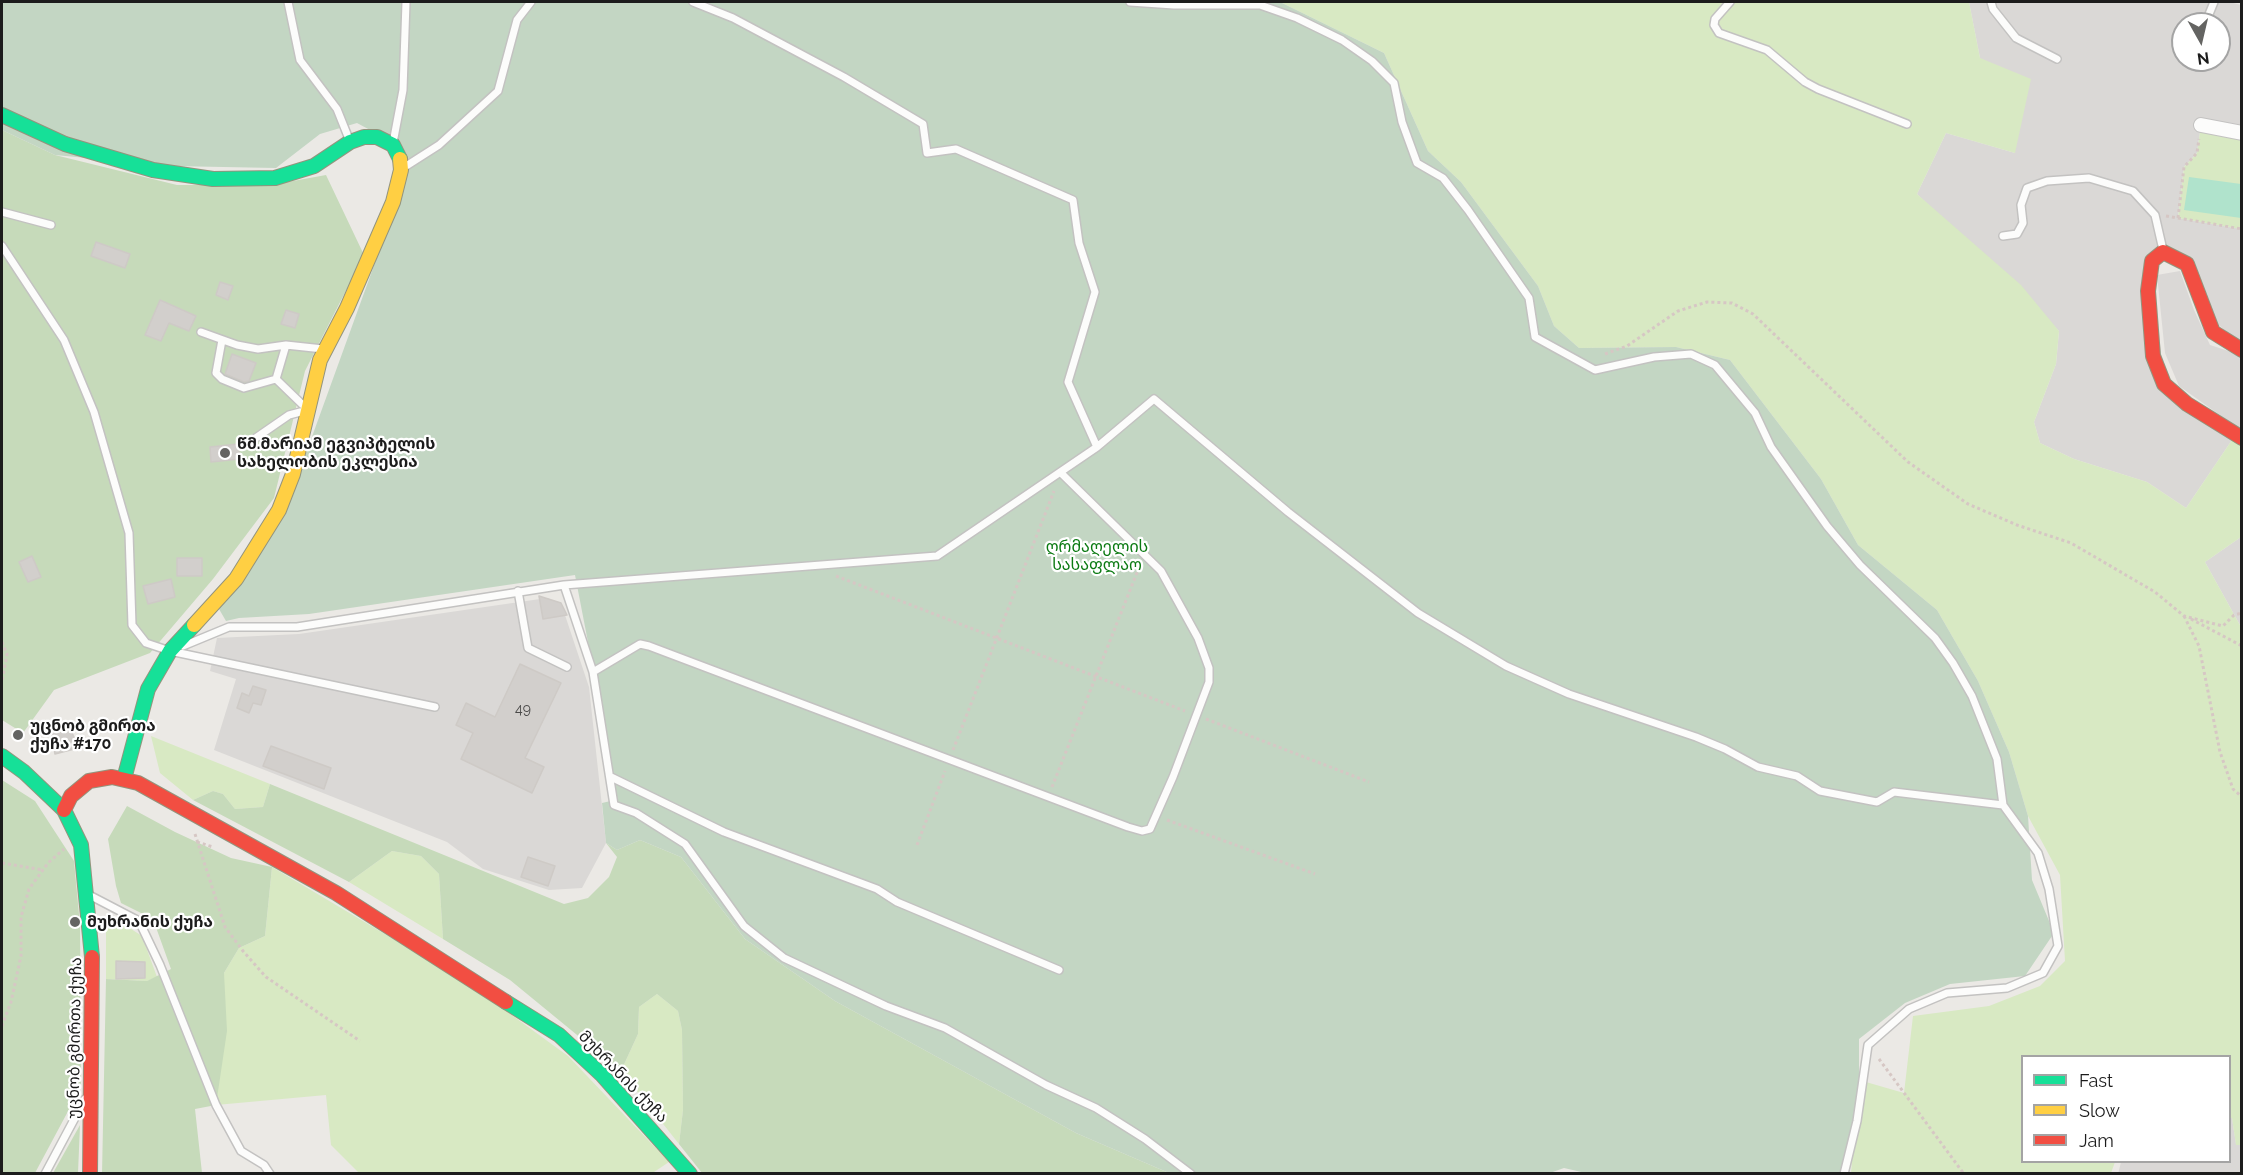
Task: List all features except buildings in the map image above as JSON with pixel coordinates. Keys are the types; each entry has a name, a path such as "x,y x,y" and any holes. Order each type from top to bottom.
{"street":[{"path":"2,115 65,144 153,170 213,179 275,178 314,166 350,141 377,136 393,145 400,159 401,170 393,202 320,360 294,474 279,510 236,579 170,651 148,689 124,779"},
{"path":"2201,125 2241,133"},
{"path":"2241,350 2213,332 2187,264 2163,252 2152,261 2148,291 2153,356 2164,384 2187,404 2241,438"},
{"name":"უცნობ გმირთა ქუჩა","path":"2,756 24,772 64,810 81,845 88,895 94,979 90,1173"},
{"name":"მუხრანის ქუჩა","path":"64,810 71,796 89,781 112,777 138,783 336,893 559,1035 602,1075 690,1173"}],"lane":[{"path":"288,2 300,60 337,110 350,141"},
{"path":"393,145 394,129 403,90 406,2"},
{"path":"401,170 439,145 498,91 516,20 531,2"},
{"path":"693,2 733,18 824,66 923,124 927,153 957,149 1073,200 1079,243 1095,292 1068,382 1097,447"},
{"path":"1130,2 1174,5 1260,5 1297,18 1342,40 1372,61 1394,83 1402,122 1417,163 1443,178 1529,298 1535,337 1595,370 1654,357 1691,354 1715,365 1755,413 1771,447 1827,526 1860,565 1935,638 1953,663 1972,696 1997,759 2003,805 2038,853 2049,889 2058,946 2043,973 2007,988 1947,993 1910,1009 1868,1045 1857,1121 1844,1173"},
{"path":"1730,2 1715,19 1714,25 1719,33 1767,50 1805,82 1818,89 1907,124"},
{"path":"1991,2 2016,38 2056,59"},
{"path":"2003,236 2017,234 2023,224 2021,205 2027,188 2047,181 2089,178 2133,191 2155,215 2163,252"},
{"path":"2,212 51,225"},
{"path":"2,246 64,340 94,412 129,533 132,625 146,643 170,651 435,707"},
{"path":"201,332 258,349 286,345 325,349"},
{"path":"222,340 215,367 216,373 222,379 244,388 276,379"},
{"path":"276,379 286,345"},
{"path":"276,379 308,410"},
{"path":"170,651 229,627 297,627 564,585 937,556 1097,447 1154,399 1288,512 1373,575 1418,614 1506,666 1569,694 1715,745 1758,767 1797,776 1820,791 1877,802 1894,792 2003,805"},
{"path":"247,444 289,415 308,410"},
{"path":"593,672 640,645 649,646 1047,797 1142,831 1150,829 1209,682 1209,668 1198,638 1161,571 1061,472"},
{"path":"564,585 593,672 614,805 636,813 685,844 744,926 784,957 886,1006 945,1028 1046,1085 1096,1108 1145,1139 1191,1173"},
{"path":"518,591 528,648 567,668"},
{"path":"611,777 724,832 877,889 897,902 1059,970"},
{"path":"88,895 118,908 139,921 160,965 216,1105 241,1151 264,1165 270,1173"},
{"path":"45,1173 91,1088"}],"path":[{"path":"2178,218 2184,167 2198,153 2201,125"},
{"path":"2155,215 2241,229"},
{"path":"1581,363 1627,346 1678,311 1707,302 1732,303 1753,314 1908,462 1968,504 2017,525 2071,543 2155,592 2184,616 2241,646"},
{"path":"917,845 1061,472"},
{"path":"1047,797 1144,555"},
{"path":"811,566 1369,782"},
{"path":"2184,616 2223,626 2234,615 2241,613"},
{"path":"2184,616 2199,646 2220,752 2233,789 2241,797"},
{"path":"2,642 7,654 2,682"},
{"path":"189,813 225,927 266,977 360,1041"},
{"path":"1156,816 1315,874"},
{"path":"197,842 216,848"},
{"path":"2,1026 11,1002 21,956 21,927 29,889 59,852 81,845"},
{"path":"2,863 43,870"},
{"path":"1868,1045 1964,1173"}],"shaded area":[{"path":"1969,2 2229,2 2241,5 2241,133 2201,125 2197,153 2184,167 2178,218 2241,229 2241,345 2211,318 2179,251 2152,261 2164,384 2236,434 2186,508 2147,482 2074,459 2040,443 2034,422 2056,364 2059,331 1917,194 1946,133 2015,153 1980,58"},
{"path":"2180,271 2210,345 2241,355 2241,430 2179,386 2165,353 2157,275"},
{"path":"2241,537 2241,627 2205,562"},
{"path":"547,598 561,603 589,687 606,843 582,888 549,890 483,869 447,842 214,750 236,679 210,671 217,638 299,634"},
{"path":"2232,1118 2236,1144 2241,1145 2241,1173 2118,1174 2121,1163 2231,1163"}],"green space":[{"name":"ღრმაღელის სასაფლაო","path":"2,2 1280,2 1384,53 1428,151 1461,182 1538,286 1554,326 1579,348 1676,347 1730,360 1821,479 1858,545 1937,610 1978,681 2009,752 2028,816 2032,880 2054,933 2025,976 1950,984 1905,1003 1859,1039 1859,1080 1847,1173 1590,1174 1564,1168 1547,1174 1169,1173 1076,1133 835,1001 745,939 681,857 640,840 617,850 606,843 602,803 615,800 612,766 575,575 309,614 239,618 226,621 219,609 301,467 380,249 400,146 357,123 320,134 276,168 171,166 55,155 2,130"},
{"path":"1280,2 1969,2 1980,58 2031,79 2015,153 1946,133 1917,194 2021,285 2059,331 2056,364 2034,422 2040,443 2074,459 2147,482 2186,508 2236,434 2241,438 2241,537 2205,562 2241,627 2241,1145 2236,1145 2231,1118 2231,1055 2021,1055 2021,1163 2115,1163 2111,1173 1851,1173 1859,1080 1904,1093 1913,1016 1989,1006 2040,986 2065,961 2060,875 2028,816 2009,752 1978,681 1937,610 1858,545 1821,479 1730,360 1676,347 1579,348 1554,326 1538,286 1461,182 1428,151 1384,53"},
{"path":"2201,125 2241,133 2241,229 2178,218 2184,167 2197,153"},
{"path":"2,130 55,155 177,185 271,185 326,175 364,255 305,371 274,498 213,579 150,653 54,690 23,733 2,720"},
{"path":"2189,177 2241,184 2241,218 2184,210"},
{"path":"151,736 270,784 263,807 235,809 223,794 213,791 193,800 160,773"},
{"path":"2,780 35,801 74,861 80,925 81,1087 35,1173 2,1173"},
{"path":"270,784 564,904 588,898 609,877 617,857 606,843 617,850 640,840 681,857 745,939 835,1001 1076,1133 1169,1173 702,1173 679,1144 683,1110 682,1030 678,1011 657,994 639,1007 638,1034 621,1071 510,980 443,939 439,874 421,856 392,851 349,882 193,800 213,791 223,794 235,809 263,807"},
{"path":"127,806 231,858 272,867 265,936 239,948 224,973 227,1031 216,1105 195,1109 202,1173 102,1174 106,979 147,981 171,969 153,919 121,903 116,886 108,839"},
{"path":"392,851 421,856 439,874 443,939 349,882"},
{"path":"272,867 469,984 568,1056 669,1162 651,1174 359,1173 331,1145 326,1095 216,1105 224,973 239,948 265,936"},
{"path":"106,913 142,936 157,977 147,981 106,979"},
{"path":"657,994 678,1011 682,1030 683,1110 679,1144 621,1071 638,1034 639,1007"},
{"path":"80,1125 78,1173 53,1173"}],"traffic: fast":[{"path":"2,115 65,144 153,170 213,179 275,178 314,166 350,142 364,137 377,137 393,145 400,159"},
{"path":"124,779 148,689 170,651 194,625"},
{"path":"2,756 24,772 64,810 81,845 92,957"},
{"path":"506,1002 559,1035 602,1075 690,1174"}],"traffic: slow":[{"path":"194,625 236,579 279,510 293,474 320,360 347,308 393,202 401,170 400,159"}],"traffic: jam":[{"path":"2242,350 2213,332 2187,264 2163,252 2152,261 2148,291 2153,356 2164,384 2187,404 2242,438"},
{"path":"64,810 71,796 89,781 112,777 138,783 336,893 506,1002"},
{"path":"90,1174 92,957"}],"place":[{"name":"წმ.მარიამ ეგვიპტელის სახელობის ეკლესია","path":"225,453"},
{"name":"უცნობ გმირთა ქუჩა #170","path":"18,735"},
{"name":"მუხრანის ქუჩა","path":"75,922"}]}
